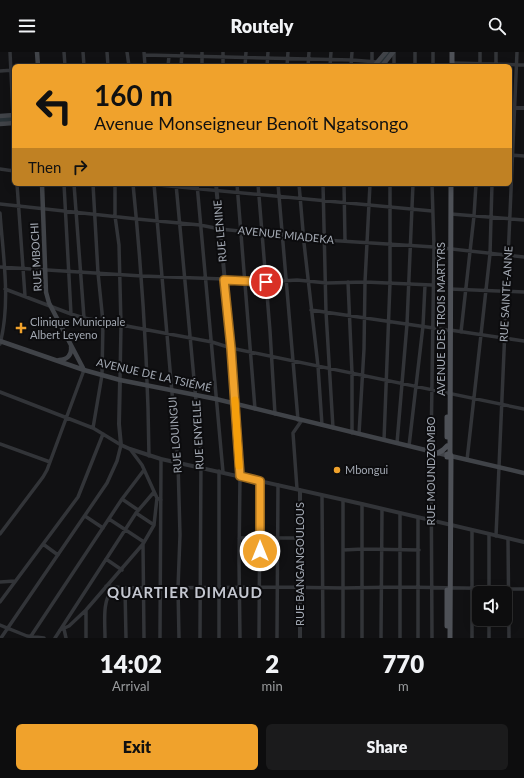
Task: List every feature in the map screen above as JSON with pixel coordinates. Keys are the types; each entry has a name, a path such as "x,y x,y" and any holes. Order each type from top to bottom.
{"main road":[{"path":"38,52 38,64"},
{"path":"375,63 386,52"},
{"path":"384,64 394,52"},
{"path":"450,52 451,64"},
{"path":"0,116 12,115"},
{"path":"0,124 12,123"},
{"name":"RUE MBOCHI","path":"42,186 46,292 49,303 84,369"},
{"name":"AVENUE DES TROIS MARTYRS","path":"449,330 450,186"},
{"name":"AVENUE DES TROIS MARTYRS","path":"447,638 449,525 450,186"},
{"name":"AVENUE DE LA TSIÉMÉ","path":"0,342 120,380 216,399 255,410 524,473"},
{"path":"56,360 64,360 68,357 71,352 71,343"},
{"name":"AVENUE DES TROIS MARTYRS","path":"449,394 447,446 449,455"},
{"path":"438,453 447,446"},
{"name":"AVENUE DES TROIS MARTYRS","path":"448,588 450,638"}],"street":[{"path":"0,71 12,70 10,52"},
{"path":"64,52 65,64"},
{"path":"83,52 84,64"},
{"path":"107,52 108,64"},
{"path":"127,52 129,64"},
{"path":"223,52 223,64"},
{"path":"245,64 246,52"},
{"path":"267,64 268,52"},
{"path":"287,64 288,52"},
{"path":"308,64 309,52"},
{"path":"330,64 331,52"},
{"path":"351,64 352,52"},
{"path":"145,64 144,53 169,56 182,54 202,54 223,57 268,59 352,60 375,63 372,52"},
{"path":"394,52 394,64"},
{"path":"415,52 415,64"},
{"path":"433,52 433,64"},
{"path":"480,52 480,64"},
{"path":"496,52 496,64"},
{"name":"RUE SAINTE-ANNE","path":"512,108 517,52"},
{"path":"181,64 182,54"},
{"path":"168,64 169,56"},
{"path":"512,66 524,65"},
{"path":"512,108 524,108"},
{"path":"512,155 524,156"},
{"path":"0,170 12,171"},
{"path":"17,186 25,296"},
{"path":"64,186 71,314"},
{"path":"74,186 84,318"},
{"path":"93,186 98,273 103,322 102,375 93,428"},
{"path":"1,638 107,483 117,460 121,445 119,424 121,325 120,274 119,245 115,216 115,186"},
{"path":"133,186 142,276 149,456"},
{"name":"RUE LOUINGUI","path":"154,186 178,462 180,535 178,588 179,638"},
{"name":"RUE ENYELLE","path":"176,186 201,455 200,638"},
{"path":"219,638 218,588 221,472 212,342 204,278 197,186 217,191 432,211"},
{"name":"RUE LENINE","path":"216,186 231,348 240,476 240,638"},
{"path":"238,186 240,231 255,410"},
{"path":"258,186 276,414"},
{"path":"278,186 300,420 293,433 298,490"},
{"path":"299,186 318,366 322,425"},
{"path":"323,186 327,283 326,312 333,428"},
{"path":"344,186 345,241"},
{"path":"359,434 363,375 365,282 370,186"},
{"path":"384,440 390,283 390,186"},
{"path":"397,443 407,324 413,186"},
{"name":"RUE MOUNDZOMBO","path":"432,186 434,247 432,285 433,390 431,451 432,638"},
{"path":"461,332 476,186"},
{"path":"467,460 490,254 492,186"},
{"name":"RUE SAINTE-ANNE","path":"496,536 511,186"},
{"name":"AVENUE MIADEKA","path":"0,204 200,225 220,229 304,238 367,244 434,247 449,250 524,257"},
{"path":"0,213 5,268 5,318 0,342"},
{"path":"451,214 524,220"},
{"path":"0,267 45,271 266,282 287,280 327,283 365,282 432,285"},
{"path":"348,282 352,372 352,433"},
{"path":"409,446 425,285"},
{"path":"5,289 84,318 144,328 212,342 231,348 524,409"},
{"path":"450,289 524,292"},
{"path":"311,310 524,341"},
{"path":"0,534 43,477 50,462 84,369"},
{"path":"0,392 93,428 121,445 149,456 524,542"},
{"path":"0,602 78,496 103,434"},
{"path":"0,444 50,462"},
{"path":"62,629 74,622 122,570 143,543 154,524 157,498 144,470 130,449"},
{"path":"160,638 162,500 161,459"},
{"path":"28,636 122,499 144,470"},
{"path":"259,638 260,481"},
{"path":"277,638 278,485"},
{"name":"RUE BANGANGOULOUS","path":"298,490 300,638"},
{"path":"55,638 137,512 154,492"},
{"path":"322,495 323,638"},
{"path":"157,498 162,500"},
{"path":"122,499 154,524"},
{"path":"343,500 343,638"},
{"path":"362,504 362,638"},
{"path":"381,638 382,509"},
{"path":"400,513 400,638"},
{"path":"85,516 103,528"},
{"path":"418,518 418,638"},
{"path":"109,519 143,543"},
{"path":"472,530 472,586"},
{"path":"489,534 489,586"},
{"path":"239,538 299,538"},
{"path":"508,539 508,586"},
{"path":"143,543 144,638"},
{"path":"43,544 58,555"},
{"path":"343,550 418,550"},
{"path":"106,559 122,570"},
{"path":"0,582 15,581"},
{"path":"106,586 124,588 218,588 278,586 323,588 400,587 472,589"},
{"path":"105,638 105,602 108,593 113,587"},
{"path":"124,588 126,638"},
{"path":"512,589 524,589"},
{"path":"86,610 86,638"},
{"path":"0,625 28,636 44,638"},
{"path":"472,626 472,638"},
{"path":"489,626 489,638"},
{"path":"509,626 509,638"},
{"path":"62,629 66,638"}],"waterway":[{"path":"380,64 390,52"},
{"path":"0,120 12,118"}],"slow traffic":[{"path":"235,400 239,466"}],"place":[{"name":"Clinique Municipale Albert Leyeno","path":"21,328"},
{"name":"Mbongui","path":"337,470"}],"district":[{"name":"QUARTIER DIMAUD","path":"185,593"}],"route":[{"path":"260,551 260,481 240,476 231,348 224,280 266,282"}]}
